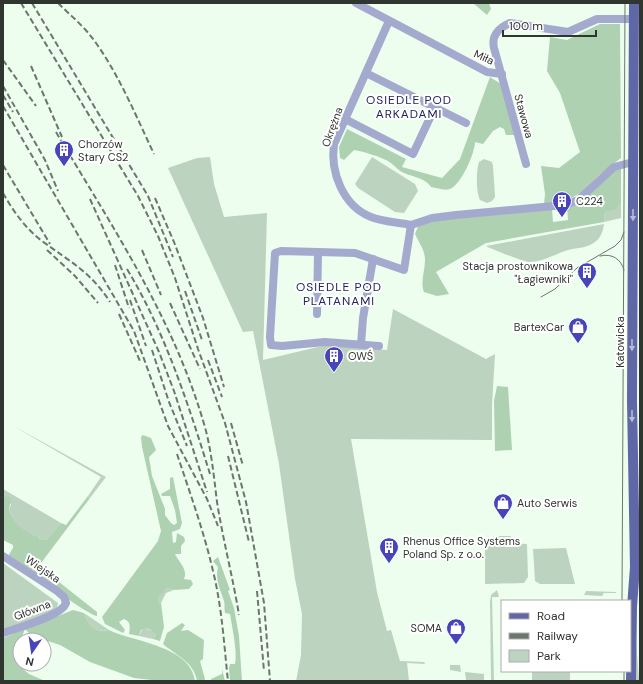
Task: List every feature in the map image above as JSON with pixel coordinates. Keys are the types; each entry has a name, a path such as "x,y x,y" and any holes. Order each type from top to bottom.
{"main road":[{"name":"Katowicka","path":"631,681 635,530 632,445 634,3"}],"street":[{"name":"Miła","path":"356,3 487,72 502,74 493,39 499,30 510,23 568,32 597,19 634,19"},
{"name":"Okrężna","path":"389,21 334,144 333,162 337,180 350,202 361,212 370,217 411,224 432,218 456,215 565,205 578,200 614,167 633,162"},
{"path":"366,73 466,123"},
{"name":"Stawowa","path":"502,74 526,164"},
{"path":"345,119 413,154 435,107"},
{"path":"379,346 325,342 282,346 271,345 270,337 275,252 349,252 404,270 411,224"},
{"path":"317,314 318,252"},
{"path":"361,344 363,318 373,259"},
{"name":"Wiejska","path":"3,556 57,591 64,597 66,603"},
{"name":"Główna","path":"3,633 53,615 62,610 66,603"}],"green space":[{"path":"473,3 489,3 491,9 487,15"},
{"path":"600,24 620,24 621,158 599,175 580,193 566,201 544,204 545,194 541,166 559,168 580,152 560,93 547,71 550,37 567,40"},
{"path":"490,77 501,84 515,135 506,135 504,129 500,127 493,131 483,144 475,142 473,153 467,168 459,182 450,189 443,190 431,187 425,181 400,171 388,161 367,153 354,150 344,160 340,158 339,147 347,129 406,159 402,167 442,178 460,159"},
{"path":"210,157 214,184 224,217 267,213 263,360 326,345 387,350 393,309 486,359 495,354 492,405 492,440 351,439 377,592 387,631 391,630 400,661 424,662 425,664 407,663 409,681 296,681 301,655 302,614 295,579 279,464 253,331 243,332 168,168 197,158"},
{"path":"372,157 415,184 418,191 404,213 395,212 358,188 355,184"},
{"path":"484,159 492,162 493,166 495,197 492,201 487,203 480,200 477,187 479,162"},
{"path":"621,167 621,204 616,209 605,212 604,222 486,243 436,272 449,294 437,296 424,292 422,284 425,256 415,234 419,224 447,219 552,209 553,222 568,220 567,207 616,168"},
{"path":"621,204 621,218 604,222 605,212 618,207"},
{"path":"604,224 601,236 592,244 568,250 534,262 521,260 486,246"},
{"path":"497,386 508,387 512,450 495,451 494,401"},
{"path":"10,424 106,477 90,498 88,496 101,477"},
{"path":"143,435 151,438 156,450 149,457 152,476 165,509 165,515 174,525 177,523 175,510 170,496 162,496 161,494 170,489 170,478 173,477 182,523 180,529 172,532 173,543 176,542 177,533 184,537 185,541 181,546 181,554 175,554 183,567 185,573 184,579 191,580 193,584 189,589 174,590 166,588 163,593 158,596 158,602 161,603 164,627 160,641 153,639 156,635 152,630 143,629 141,630 139,636 129,634 129,623 124,619 119,622 125,630 123,633 105,624 102,617 158,541 161,531 142,447 141,437"},
{"path":"3,489 61,523 46,540 39,540 40,537 25,531 11,515 9,510 11,504 3,498"},
{"path":"8,496 11,499 9,510 14,519 30,533 40,537 39,540 46,540 61,523 66,525 88,496 90,498 41,563 40,567 97,612 97,616 82,608 8,556 13,548 13,545 3,540 3,498"},
{"path":"494,536 511,536 511,543 527,544 528,577 524,583 485,584 485,550"},
{"path":"566,548 575,584 540,584 535,581 533,549"},
{"path":"218,557 230,590 228,591 234,608 239,636 242,681 230,681 230,664 235,664 236,660 235,647 230,614 225,613 224,602 218,584 218,567 213,561"},
{"path":"3,563 58,603 57,608 21,627 3,634"},
{"path":"166,588 174,590 166,593 161,603 158,602 158,596"},
{"path":"497,590 499,597 492,597 494,681 491,681 490,602 491,595"},
{"path":"586,591 616,593 604,593 602,596 584,595"},
{"path":"73,610 84,613 92,627 95,629 104,631 109,630 160,647 173,653 183,660 191,669 195,681 161,681 134,678 90,662 60,645 52,642 52,632 28,632 25,629"},
{"path":"84,613 109,630 104,631 92,627"},
{"path":"182,623 185,625 181,631 188,630 204,640 203,659 200,661 205,679 204,681 197,681 189,664 163,644 167,633"},
{"path":"143,628 154,631 156,635 153,639 139,636"},
{"path":"12,634 12,672 27,672 45,681 3,681 3,638"},
{"path":"636,642 639,679 639,681 635,681"},
{"path":"450,665 460,665 461,672 450,670"},
{"path":"222,669 225,681 211,681 211,679 222,674"},
{"path":"465,672 484,674 484,681 466,680"},
{"path":"532,672 570,672 570,681 532,681"}],"tram line":[{"path":"622,600 625,3"},
{"path":"541,297 555,289 577,268 615,246 621,240 624,232"},
{"path":"600,256 612,256 621,263 624,270"},
{"path":"624,672 624,681"}],"railway":[{"path":"21,3 138,196 158,236 175,278 198,349 225,423 246,502 264,603 270,681"},
{"path":"32,3 148,196 173,257"},
{"path":"58,3 87,32 105,56 113,69 154,154"},
{"path":"3,60 36,106"},
{"path":"31,66 62,137"},
{"path":"3,86 45,160 58,191"},
{"path":"3,95 13,112"},
{"path":"3,106 134,331 168,426 207,499 218,526"},
{"path":"56,132 121,240 141,277 178,352 193,391 208,440 219,516 239,615"},
{"path":"3,165 50,244"},
{"path":"3,193 25,225 42,241 87,275 110,302"},
{"path":"155,198 174,242 203,318 224,387"},
{"path":"90,199 159,352 174,391 207,492"},
{"path":"47,250 75,276 98,303"},
{"path":"142,250 161,295"},
{"path":"115,265 129,308"},
{"path":"127,269 141,293 164,343 184,395 210,474"},
{"path":"185,291 202,340"},
{"path":"130,300 146,346"},
{"path":"170,303 200,369"},
{"path":"119,314 140,361"},
{"path":"152,350 169,402 187,446"},
{"path":"208,360 222,397"},
{"path":"231,423 243,466"},
{"path":"177,454 201,527 219,598 228,681"},
{"path":"228,456 249,542"},
{"path":"257,591 264,671"}],"place":[{"name":"Chorzów Stary CS2","path":"64,167"},
{"name":"C224","path":"562,218"},
{"name":"Stacja prostownikowa \"Łagiewniki\"","path":"587,289"},
{"name":"BartexCar","path":"578,344"},
{"name":"OWŚ","path":"334,373"},
{"name":"Auto Serwis","path":"503,520"},
{"name":"Rhenus Office Systems Poland Sp. z o.o.","path":"389,564"},
{"name":"SOMA","path":"456,645"}],"district":[{"name":"OSIEDLE POD ARKADAMI","path":"409,107"},
{"name":"OSIEDLE POD PLATANAMI","path":"339,294"}]}
